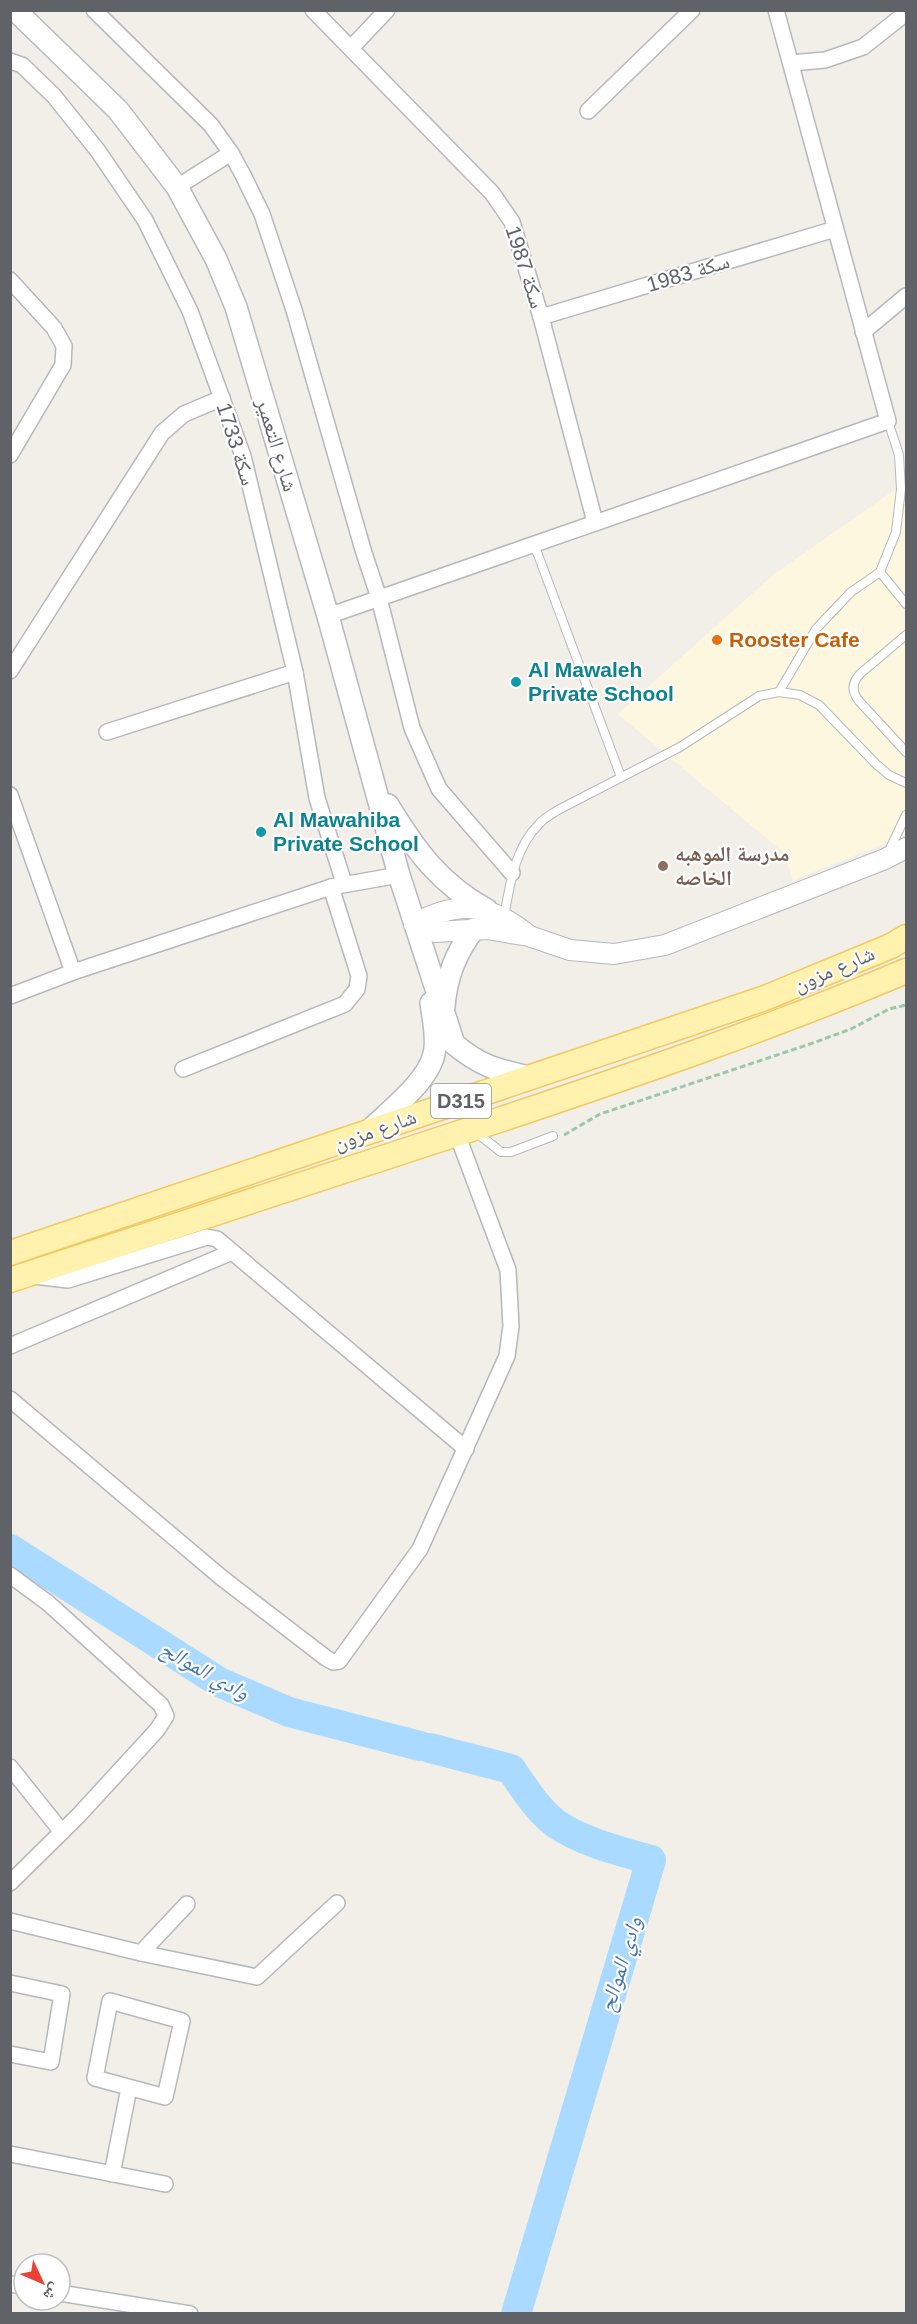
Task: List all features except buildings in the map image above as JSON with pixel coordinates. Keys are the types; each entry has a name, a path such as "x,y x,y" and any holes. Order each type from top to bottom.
{"main road":[{"name":"شارع التعمير","path":"15,10 118,110 177,187 216,259 236,307 328,616 399,875 454,1044 475,1061 529,1077"},
{"path":"375,784 415,849 427,863 455,889 496,914"},
{"path":"444,1010 452,966 474,928"},
{"name":"شارع التعمير","path":"368,1132 416,1085 427,1071 435,1054 435,1027 417,934"},
{"name":"شارع مزون","path":"10,1253 765,998 891,946 906,937"},
{"name":"شارع مزون","path":"17,1277 627,1077 806,1013 906,971"}],"street":[{"path":"94,10 211,125 231,153 262,214 288,291 379,598 412,728 439,789 512,873"},
{"name":"سكة 1987","path":"313,10 492,193 512,222 541,316 595,522"},
{"path":"351,48 387,10"},
{"path":"588,111 692,10"},
{"path":"328,616 888,421 776,10"},
{"path":"792,63 825,60 863,47 906,13"},
{"name":"سكة 1733","path":"10,62 21,65 54,96 98,151 145,220 190,311 243,456 295,672 317,798 359,976 357,989 345,1004 183,1069"},
{"path":"177,187 231,153"},
{"name":"سكة 1983","path":"541,316 835,229"},
{"path":"10,280 54,328 64,346 63,364 10,455"},
{"path":"863,332 906,296"},
{"path":"10,671 162,433 184,414 222,398"},
{"path":"107,732 295,672"},
{"path":"10,795 73,972"},
{"path":"417,934 474,928 529,936 570,950 614,954 665,945 885,859 906,848"},
{"path":"10,996 73,972 338,885 399,875"},
{"path":"417,934 427,917 448,910 470,908 496,914 529,936"},
{"path":"10,1399 222,1578 333,1662 339,1661 420,1549 507,1356 511,1326 508,1270 464,1132"},
{"path":"17,1277 68,1280 207,1237 217,1239 466,1449"},
{"path":"10,1346 232,1252"},
{"path":"10,1575 48,1602 161,1705 166,1716 157,1730 62,1832 10,1883"},
{"path":"10,1767 62,1832"},
{"path":"141,1953 187,1904"},
{"path":"10,1921 141,1953 257,1977 337,1904"},
{"path":"10,1983 62,1994 51,2062 10,2054"},
{"path":"110,2001 182,2021 165,2097 129,2088 95,2078 110,2001"},
{"path":"112,2174 129,2088"},
{"path":"10,2154 165,2184"},
{"path":"72,2295 190,2313"}],"lane":[{"path":"779,692 816,629 851,592 880,572 896,532 901,489 899,455 888,421"},
{"path":"534,544 621,777"},
{"path":"880,572 906,604"},
{"path":"906,635 861,673 852,686 854,695 906,752"},
{"path":"496,914 522,848 539,824 558,810 697,738 741,706 759,696 779,692 800,695 819,705 876,764 889,775 906,783"},
{"path":"885,859 906,815"},
{"path":"464,1132 501,1152 512,1152 553,1136"}],"path":[{"path":"553,1136 568,1134 600,1114 810,1044 906,1005"}],"shaded area":[{"path":"906,482 906,835 793,880 784,853 618,714 773,575"}],"waterway":[{"name":"وادي الموالح","path":"10,1549 219,1682 289,1712 420,1746"},
{"name":"وادي الموالح","path":"430,1748 511,1769 537,1805 555,1823 589,1841 651,1860 516,2314"}],"place":[{"name":"Rooster Cafe","path":"717,640"},
{"name":"Al Mawaleh Private School","path":"516,682"},
{"name":"Al Mawahiba Private School","path":"261,832"},
{"name":"مدرسة الموهبه الخاصه","path":"663,866"}]}
